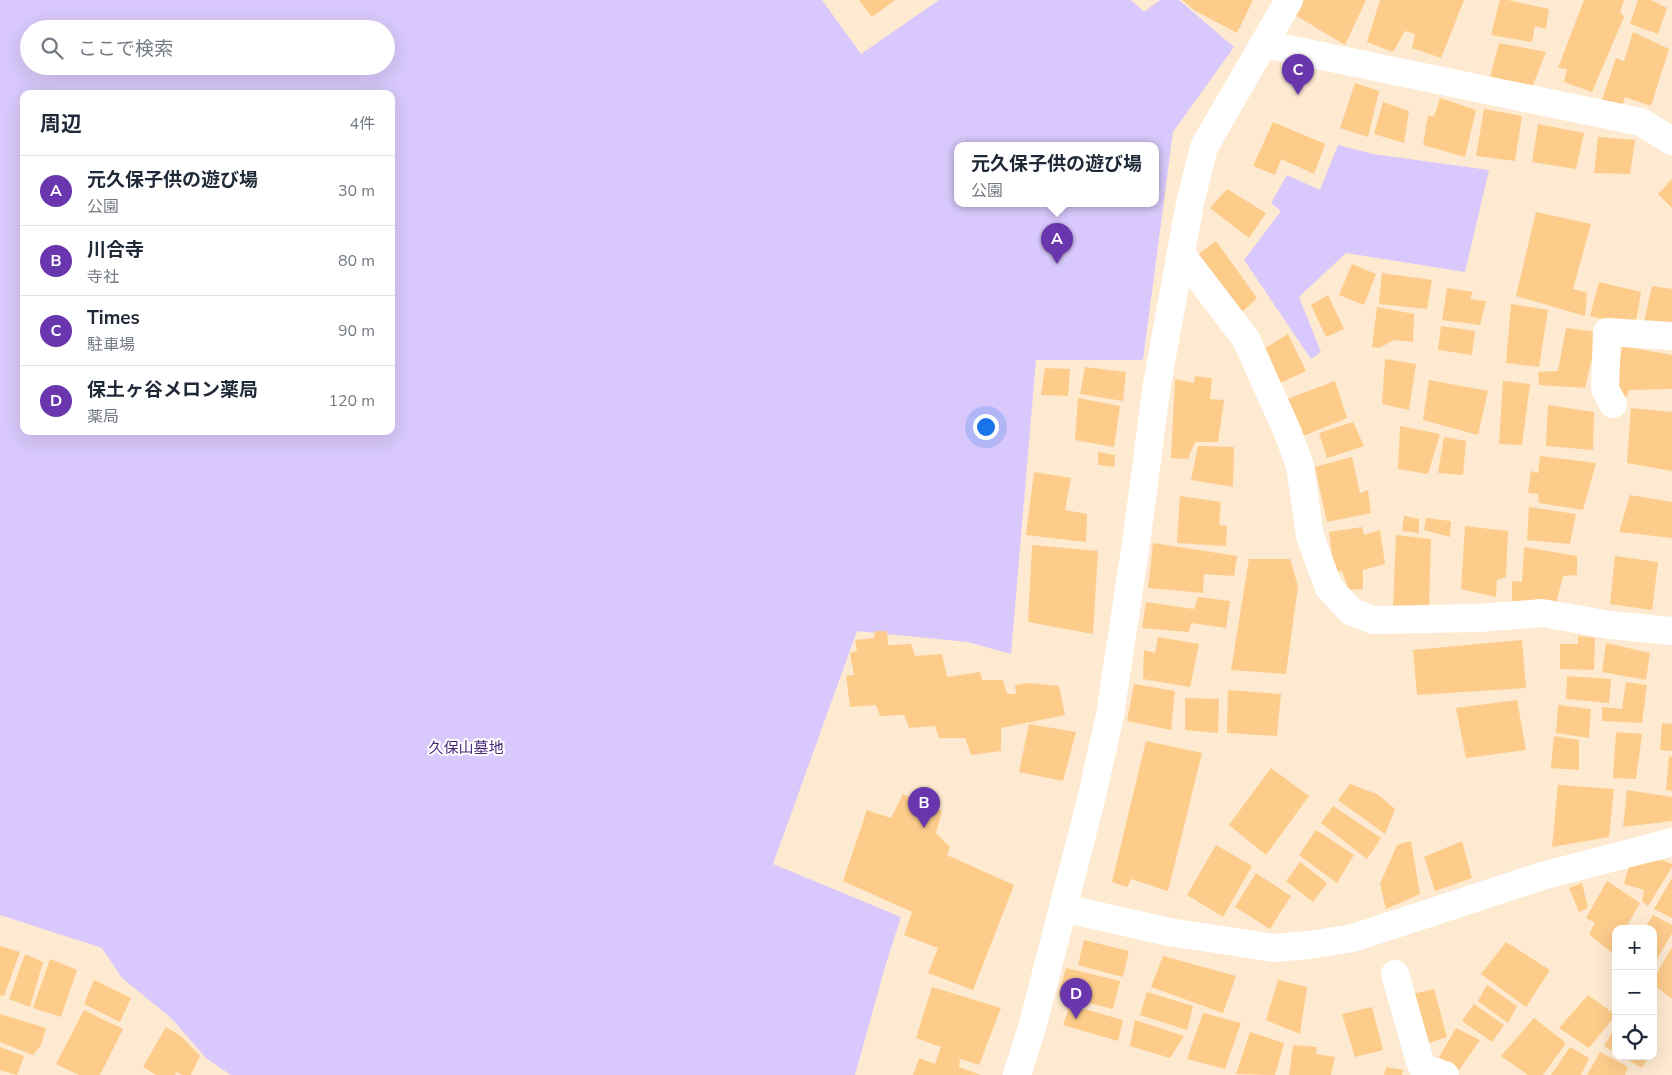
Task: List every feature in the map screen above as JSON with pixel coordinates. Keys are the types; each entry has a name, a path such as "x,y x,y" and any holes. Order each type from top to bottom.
{"street":[{"path":"1017,1075 1033,1024 1091,800 1110,715 1138,536 1157,384 1190,203 1204,147 1289,0"},
{"path":"1264,44 1641,122 1672,142"},
{"path":"1181,254 1246,339 1300,466 1310,536 1329,588 1352,612 1373,620 1479,618 1542,613 1610,624 1672,630"},
{"path":"1613,404 1605,389 1607,332 1672,336"},
{"path":"1063,908 1169,932 1274,948 1309,945 1353,938 1542,876 1672,842"},
{"path":"1396,974 1420,1062 1424,1068 1445,1075"}],"green space":[{"name":"久保山墓地","path":"0,0 822,0 861,54 939,0 1131,0 1144,12 1160,0 1179,0 1234,47 1173,132 1143,360 1036,360 1011,654 968,642 857,631 773,864 901,917 855,1075 231,1075 207,1059 171,1018 122,978 102,948 0,915"},
{"path":"1338,145 1373,154 1489,170 1465,272 1346,253 1299,297 1321,352 1311,359 1244,260 1281,211 1271,203 1287,175 1320,190"}],"building":[{"path":"859,0 895,0 872,17"},
{"path":"1182,0 1253,0 1237,33 1194,10"},
{"path":"1304,0 1366,0 1345,45 1295,15"},
{"path":"1380,0 1464,0 1441,58 1412,48 1415,34 1405,31 1393,52 1367,42"},
{"path":"1500,0 1549,9 1546,29 1535,26 1532,42 1491,35"},
{"path":"1584,0 1624,0 1620,12 1624,17 1592,92 1564,82 1567,69 1558,68"},
{"path":"1638,0 1651,0 1667,8 1658,34 1630,24"},
{"path":"1633,32 1669,49 1651,106 1625,97 1622,107 1602,100 1616,58 1624,61"},
{"path":"1499,43 1546,52 1531,90 1489,81"},
{"path":"1355,83 1379,91 1368,137 1340,128"},
{"path":"1440,98 1476,110 1465,157 1423,145 1428,115 1434,117"},
{"path":"1383,102 1409,111 1404,143 1374,134"},
{"path":"1484,109 1522,116 1515,161 1476,156"},
{"path":"1273,122 1325,144 1314,174 1281,159 1275,175 1253,166"},
{"path":"1538,124 1584,133 1576,169 1532,162"},
{"path":"1598,137 1635,140 1630,174 1594,173"},
{"path":"1672,179 1672,208 1658,194"},
{"path":"1227,189 1266,213 1249,238 1210,208"},
{"path":"1536,212 1591,224 1573,289 1587,293 1585,316 1516,296"},
{"path":"1216,241 1257,298 1241,313 1197,255"},
{"path":"1352,264 1376,274 1364,305 1339,295"},
{"path":"1382,273 1432,280 1427,309 1379,304"},
{"path":"1599,282 1641,292 1635,327 1590,316"},
{"path":"1652,286 1672,289 1672,326 1644,322"},
{"path":"1447,288 1473,292 1470,299 1486,301 1480,325 1442,320"},
{"path":"1328,295 1344,329 1326,337 1311,305"},
{"path":"1511,304 1548,310 1539,367 1506,363"},
{"path":"1377,307 1414,314 1413,342 1394,340 1379,348 1372,347"},
{"path":"1441,326 1475,331 1472,355 1438,350"},
{"path":"1566,328 1598,332 1585,388 1539,385 1538,372 1558,371"},
{"path":"1288,334 1306,371 1276,385 1260,351"},
{"path":"1622,346 1672,355 1672,389 1629,390 1627,397 1616,396"},
{"path":"1385,359 1416,364 1409,410 1382,404"},
{"path":"1085,367 1126,372 1123,401 1080,394"},
{"path":"1045,368 1070,369 1068,396 1041,395"},
{"path":"1195,376 1212,378 1210,399 1224,400 1218,442 1195,442 1188,459 1171,458 1175,379 1194,383"},
{"path":"1429,380 1488,391 1478,435 1423,420"},
{"path":"1335,381 1347,418 1301,437 1287,399"},
{"path":"1503,381 1530,384 1522,445 1499,444"},
{"path":"1078,398 1120,406 1114,447 1075,440"},
{"path":"1548,405 1594,412 1593,450 1546,446"},
{"path":"1631,408 1672,412 1672,471 1627,463"},
{"path":"1353,422 1364,446 1327,458 1319,433"},
{"path":"1400,426 1440,434 1428,474 1398,469"},
{"path":"1444,437 1466,441 1463,475 1438,473"},
{"path":"1198,446 1234,447 1233,487 1191,480"},
{"path":"1098,452 1115,455 1114,467 1098,465"},
{"path":"1540,456 1596,463 1583,510 1539,503 1538,494 1528,493 1531,471 1538,473"},
{"path":"1352,457 1360,493 1368,490 1371,513 1327,522 1315,467"},
{"path":"1034,472 1071,478 1065,510 1087,514 1086,542 1026,535"},
{"path":"1630,495 1672,502 1672,538 1619,532"},
{"path":"1180,496 1221,502 1219,525 1227,526 1226,546 1177,543"},
{"path":"1529,507 1576,514 1570,544 1527,540"},
{"path":"1404,516 1419,519 1419,533 1402,531"},
{"path":"1426,518 1451,521 1450,537 1424,530"},
{"path":"1465,526 1508,531 1506,577 1497,580 1496,597 1461,589"},
{"path":"1362,527 1364,535 1380,530 1385,564 1363,570 1363,589 1349,590 1342,571 1334,572 1329,532"},
{"path":"1396,535 1431,539 1429,607 1393,607"},
{"path":"1153,543 1237,556 1234,576 1204,574 1203,593 1148,588"},
{"path":"1032,545 1098,551 1093,634 1028,622"},
{"path":"1524,547 1577,556 1577,575 1563,576 1556,604 1512,601 1512,581 1522,582"},
{"path":"1615,556 1658,562 1652,610 1610,604"},
{"path":"1249,559 1290,559 1298,586 1286,674 1231,670"},
{"path":"1198,597 1230,601 1226,628 1191,623 1189,632 1142,628 1146,602 1194,609"},
{"path":"875,631 887,631 888,645 911,644 915,656 942,654 947,677 980,672 982,680 1003,680 1007,694 1016,694 1015,685 1030,683 1059,686 1065,715 1001,728 1001,751 971,755 965,738 939,738 935,726 909,728 904,715 880,716 876,705 850,707 846,676 854,675 850,653 857,651 855,640 874,638"},
{"path":"1578,636 1595,638 1594,670 1560,669 1560,644 1578,644"},
{"path":"1158,637 1199,644 1190,687 1143,679 1144,650 1155,653"},
{"path":"1522,640 1526,688 1417,695 1413,650"},
{"path":"1606,643 1650,653 1646,680 1602,672"},
{"path":"1567,676 1611,679 1609,703 1566,699"},
{"path":"1626,682 1647,685 1642,723 1602,721 1602,707 1622,709"},
{"path":"1134,684 1175,691 1171,730 1127,721"},
{"path":"1228,690 1281,694 1277,736 1227,733"},
{"path":"1185,698 1219,699 1218,733 1185,730"},
{"path":"1517,700 1526,750 1466,758 1456,708"},
{"path":"1558,705 1591,709 1589,738 1556,733"},
{"path":"1662,723 1672,724 1672,751 1660,750"},
{"path":"1029,724 1076,732 1063,781 1019,772"},
{"path":"1616,732 1642,734 1636,779 1613,778"},
{"path":"1554,736 1579,740 1579,770 1551,768"},
{"path":"1146,741 1202,753 1168,891 1131,879 1127,887 1112,882"},
{"path":"1669,756 1672,757 1672,791 1666,790"},
{"path":"1271,768 1309,796 1266,855 1229,825"},
{"path":"1350,784 1377,794 1395,809 1385,834 1338,800"},
{"path":"1558,785 1614,789 1609,837 1552,847"},
{"path":"1627,790 1672,797 1672,821 1623,827"},
{"path":"903,794 942,811 936,833 950,847 947,855 1014,885 973,990 928,973 938,948 904,935 912,912 843,881 867,810 891,818"},
{"path":"1333,806 1381,838 1367,859 1321,823"},
{"path":"1316,830 1354,855 1337,883 1299,855"},
{"path":"1411,841 1420,894 1386,909 1380,884 1397,845"},
{"path":"1462,841 1472,878 1435,891 1424,857"},
{"path":"1216,845 1252,866 1223,917 1187,895"},
{"path":"1662,860 1672,864 1672,867 1648,906 1642,901 1644,890 1624,884 1629,866"},
{"path":"1300,862 1327,883 1313,902 1286,881"},
{"path":"1256,873 1291,896 1270,929 1235,907"},
{"path":"1672,878 1672,918 1654,909"},
{"path":"1607,881 1640,903 1627,925 1612,925 1612,953 1589,934 1595,923 1586,918"},
{"path":"1582,883 1588,908 1579,912 1569,888"},
{"path":"1653,915 1672,925 1672,933 1657,959 1657,925 1647,925"},
{"path":"1084,940 1129,951 1123,977 1078,965"},
{"path":"1506,942 1550,970 1526,1007 1481,974"},
{"path":"0,946 20,952 4,996 0,995"},
{"path":"1672,947 1672,999 1657,987 1657,973"},
{"path":"25,954 43,962 30,1007 9,999"},
{"path":"1163,956 1236,976 1223,1013 1151,987"},
{"path":"50,959 77,970 61,1017 33,1008"},
{"path":"1066,968 1120,981 1113,1009 1058,995"},
{"path":"94,980 131,998 120,1022 84,1004"},
{"path":"1278,980 1307,987 1300,1034 1266,1020"},
{"path":"1487,985 1517,1006 1508,1023 1478,1001"},
{"path":"932,987 1001,1008 979,1065 960,1059 959,1067 981,1075 913,1075 919,1058 935,1064 941,1047 916,1038"},
{"path":"1434,989 1447,1037 1429,1043 1413,994"},
{"path":"1147,992 1193,1006 1187,1030 1140,1015"},
{"path":"1588,995 1612,1012 1612,1020 1589,1048 1559,1028"},
{"path":"1474,1004 1504,1025 1492,1042 1462,1021"},
{"path":"1070,1005 1123,1020 1118,1041 1063,1025"},
{"path":"1372,1007 1383,1050 1355,1057 1342,1014"},
{"path":"84,1010 123,1029 100,1075 79,1075 56,1064"},
{"path":"1203,1013 1241,1023 1225,1069 1187,1059"},
{"path":"0,1014 46,1028 41,1045 33,1055 0,1042"},
{"path":"1534,1018 1566,1043 1543,1075 1528,1075 1501,1056"},
{"path":"1135,1020 1184,1036 1170,1058 1130,1046"},
{"path":"166,1027 181,1036 200,1056 191,1075 182,1075 177,1072 175,1075 156,1075 143,1067"},
{"path":"1456,1028 1480,1040 1459,1070 1439,1057"},
{"path":"1250,1032 1284,1043 1275,1075 1236,1074"},
{"path":"1612,1033 1612,1051 1604,1046"},
{"path":"1293,1045 1317,1047 1316,1054 1335,1057 1331,1075 1289,1075"},
{"path":"0,1047 24,1056 17,1075 0,1070"},
{"path":"1570,1047 1589,1058 1581,1075 1551,1075"},
{"path":"1600,1052 1628,1067 1625,1075 1587,1075"},
{"path":"1628,1060 1647,1060 1642,1068"},
{"path":"1386,1067 1403,1070 1402,1075 1384,1075"}],"place":[{"name":"Times","path":"1298,95"},
{"name":"元久保子供の遊び場","path":"1057,264"},
{"name":"川合寺","path":"924,828"},
{"name":"保土ヶ谷メロン薬局","path":"1076,1019"}]}
